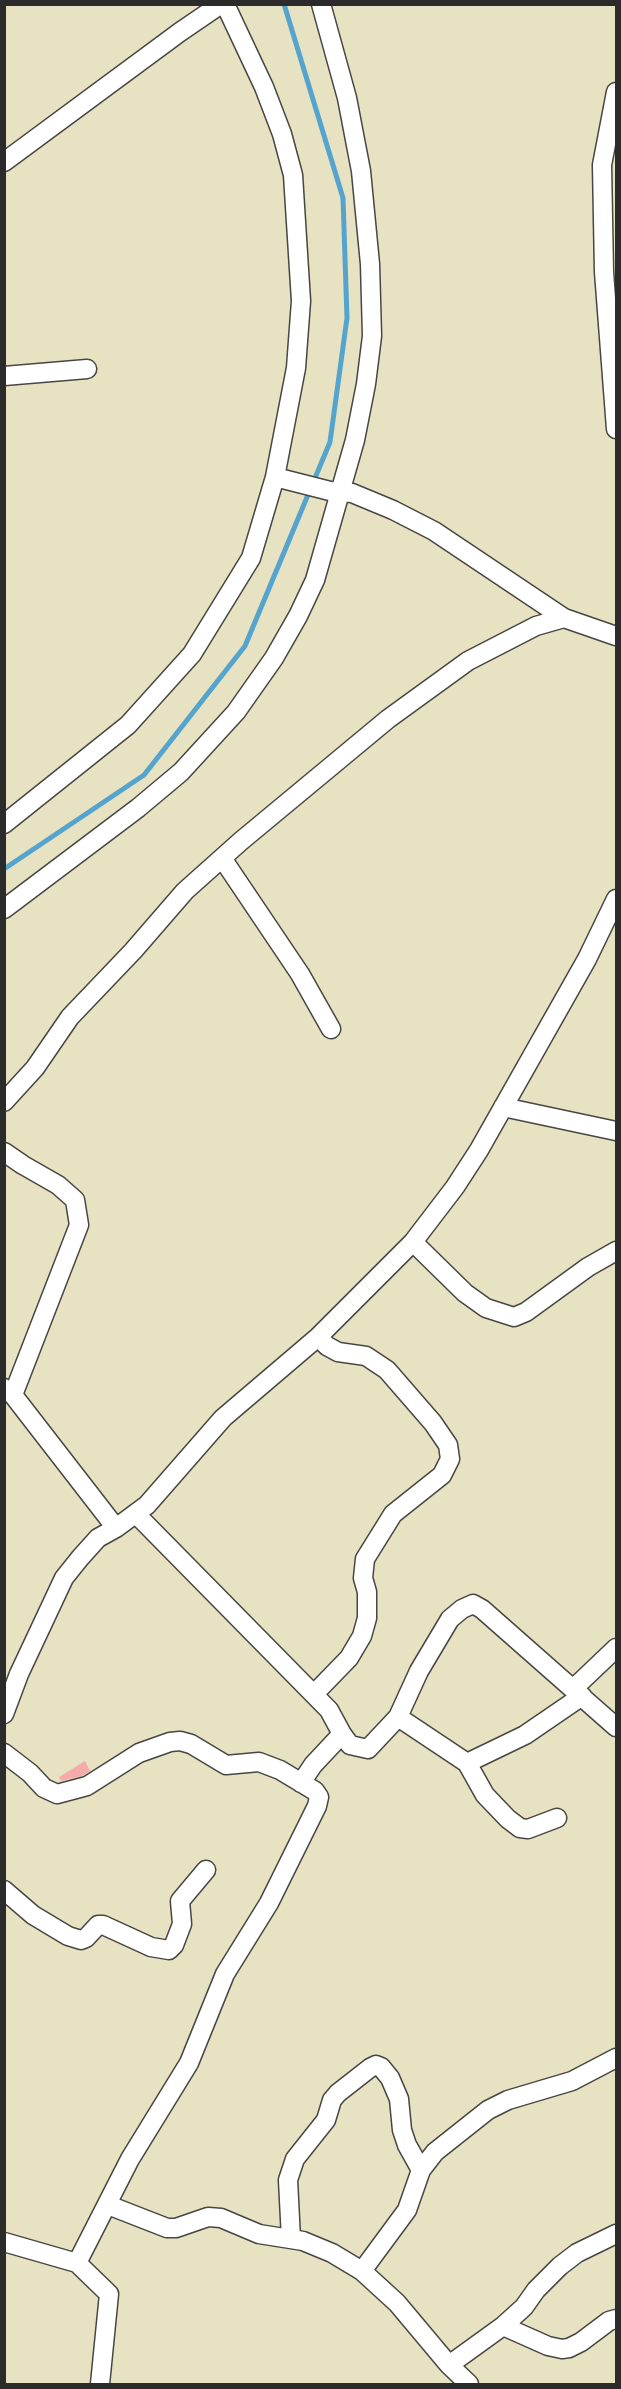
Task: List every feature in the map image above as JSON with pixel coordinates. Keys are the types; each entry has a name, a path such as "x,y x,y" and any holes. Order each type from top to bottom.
{"street":[{"path":"4,162 180,32 223,4 264,87 282,134 293,174 301,301 286,474 251,558 192,654 128,725 4,824"},
{"path":"4,909 138,808 181,772 236,712 274,658 303,607 315,580 338,488 355,440 366,384 372,336 370,264 362,171 347,98 321,4"},
{"path":"616,92 602,165 604,272 616,429"},
{"path":"4,376 87,369"},
{"path":"286,474 338,488 434,531 564,618 616,636"},
{"path":"4,1102 36,1068 70,1017 133,951 185,891 222,858 388,719 459,668 536,627 564,618"},
{"path":"222,858 300,974 331,1029"},
{"path":"6,1708 19,1674 64,1578 98,1538 147,1505 223,1418 318,1337 413,1242 455,1187 479,1150 587,959 616,899"},
{"path":"503,1107 616,1131"},
{"path":"4,1152 58,1185 75,1200 79,1225 9,1392 116,1528"},
{"path":"413,1242 465,1293 486,1308 514,1317 526,1312 616,1251"},
{"path":"314,1694 349,1658 362,1636 367,1618 367,1592 363,1578 365,1559 393,1514 442,1475 450,1459 448,1446 433,1423 387,1370 366,1356 338,1352 318,1337"},
{"path":"136,1514 329,1710 350,1745 368,1749 398,1717 419,1671 450,1619 462,1609 473,1604 482,1609 616,1728"},
{"path":"467,1763 525,1735 577,1693 616,1648"},
{"path":"398,1717 467,1763 485,1794 508,1819 520,1828 528,1829 557,1818"},
{"path":"301,1783 313,1765 342,1734"},
{"path":"4,1753 30,1773 44,1788 57,1794 87,1786 139,1753 170,1742 180,1741 191,1743 226,1765 259,1762 280,1770 315,1791 319,1797 317,1806 269,1903 225,1974 189,2063 130,2159 77,2263"},
{"path":"4,1890 33,1915 68,1936 81,1940 86,1938 98,1925 103,1925 151,1947 169,1950 174,1945 182,1924 180,1900 206,1870"},
{"path":"362,2271 407,2210 421,2170 435,2152 488,2110 508,2100 572,2081 616,2058"},
{"path":"291,2239 288,2180 295,2159 326,2120 332,2100 338,2093 353,2079 376,2065 381,2067 390,2078 399,2099 402,2130 407,2145 421,2170"},
{"path":"108,2205 167,2228 176,2228 208,2217 220,2218 267,2236 303,2241 332,2253 362,2271 397,2303 449,2365 469,2385"},
{"path":"449,2365 503,2326 524,2307 536,2290 560,2266 577,2253 616,2234"},
{"path":"4,2242 77,2263 109,2294 100,2385"},
{"path":"503,2326 548,2346 562,2349 581,2342 609,2321 616,2319"}],"building":[{"path":"85,1761 90,1771 82,1776 61,1781 59,1777"}],"waterway":[{"path":"4,869 144,775 245,646 330,442 347,318 343,198 284,4"}]}
